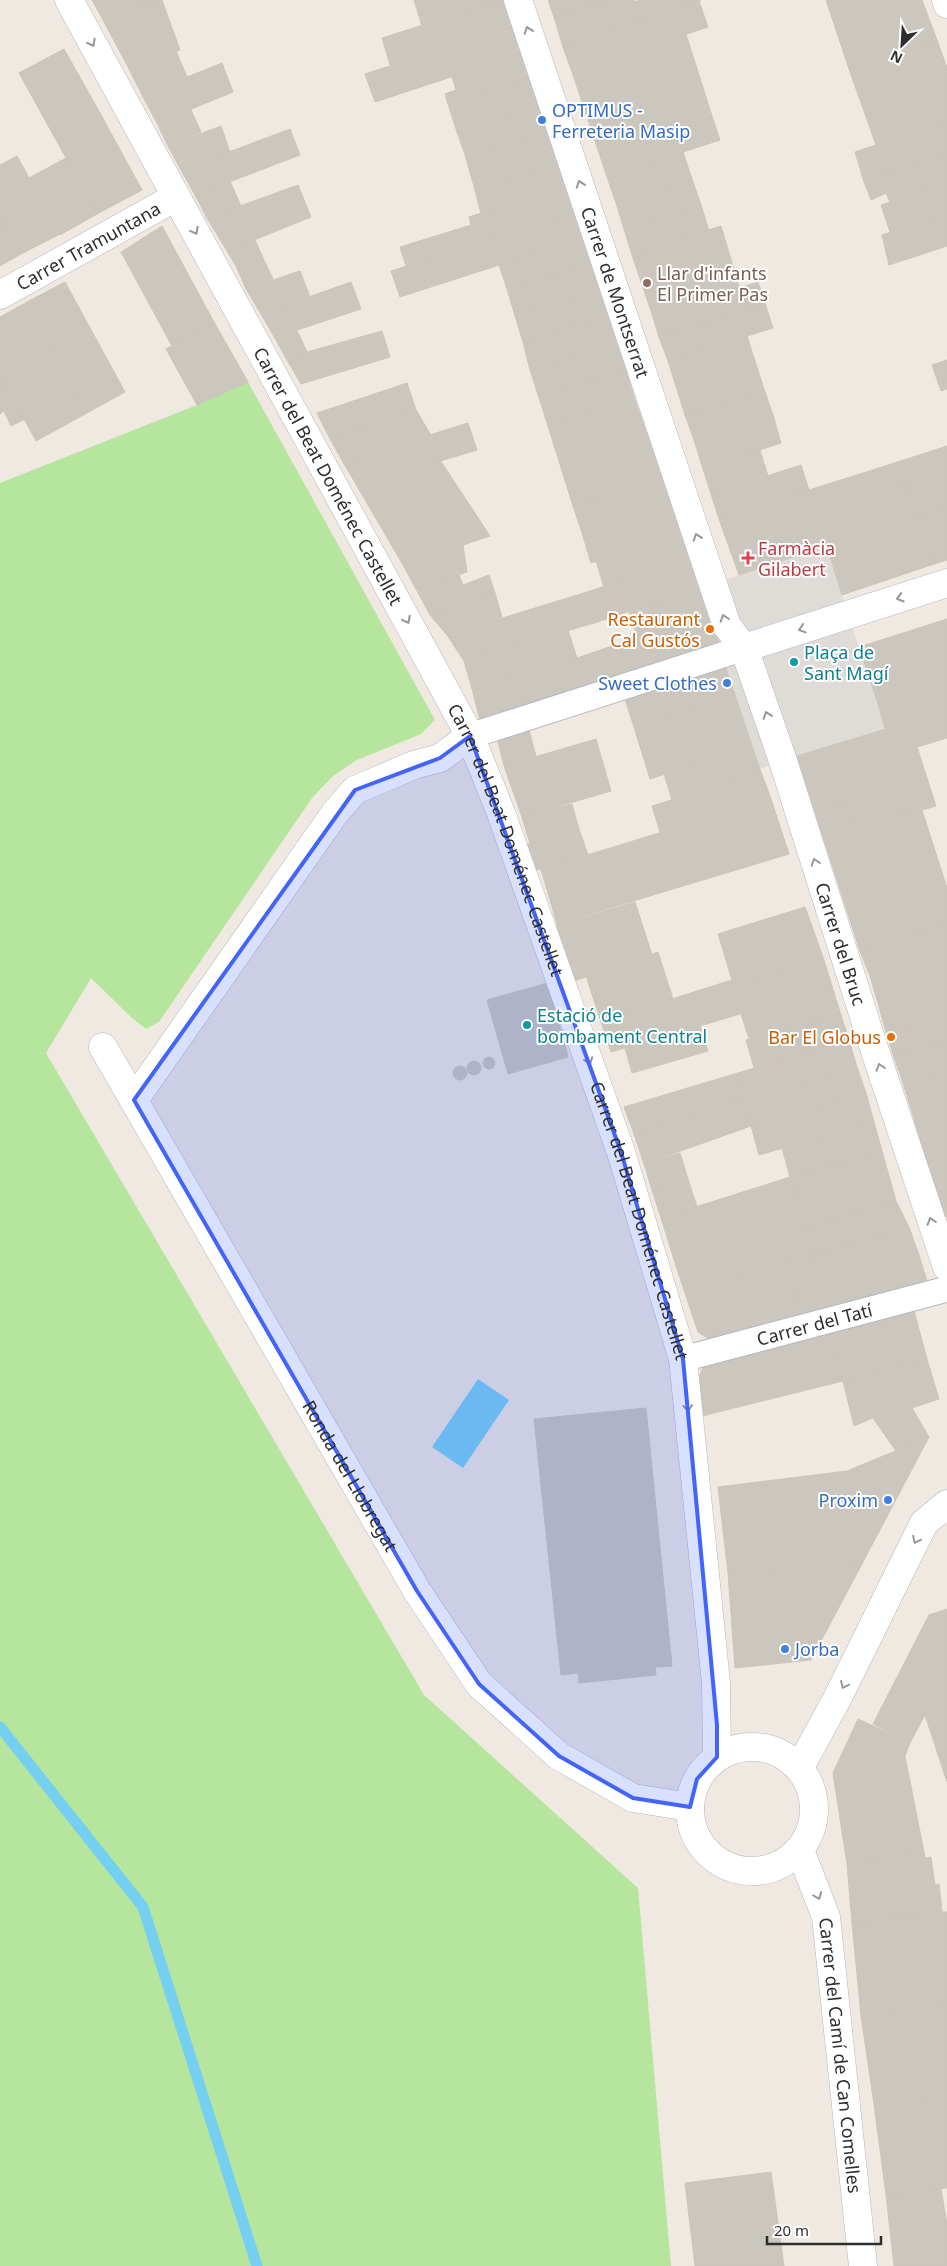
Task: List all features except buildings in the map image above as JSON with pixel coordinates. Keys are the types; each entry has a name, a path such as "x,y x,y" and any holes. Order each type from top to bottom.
{"street":[{"name":"Carrer del Beat Doménec Castellet","path":"69,0 470,736 501,813 621,1152 683,1359 716,1683 717,1757"},
{"name":"Carrer de Montserrat","path":"518,0 727,626 744,648"},
{"path":"946,0 947,4"},
{"name":"Carrer Tramuntana","path":"0,295 176,197"},
{"path":"134,1100 335,813 355,790 414,765 440,758 470,736 947,583"},
{"name":"Carrer del Bruc","path":"744,648 783,761 872,1042 947,1267"},
{"name":"Ronda del Llobregat","path":"103,1047 417,1591 479,1684 559,1756 633,1798 690,1807"},
{"name":"Carrer del Tatí","path":"683,1359 947,1289"},
{"path":"800,1767 838,1697 924,1523 947,1504"},
{"path":"760,1746 782,1753 800,1767 812,1787 815,1809 812,1831 800,1850 785,1863 768,1870 748,1871 730,1867 713,1858 700,1843 692,1826 690,1807 692,1792 697,1779 717,1757 738,1748 760,1746"},
{"name":"Carrer del Camí de Can Comelles","path":"800,1850 826,1917 864,2266"}],"highlighted area":[{"path":"470,736 621,1152 683,1359 717,1725 717,1757 697,1779 690,1807 633,1798 559,1756 479,1684 417,1591 134,1100 355,790 440,758"}],"green space":[{"path":"248,382 435,720 421,734 357,760 333,776 312,798 159,1022 146,1029 91,978 46,1053 424,1695 638,1888 671,2266 0,2266 0,483 197,405"}],"shaded area":[{"name":"Plaça de Sant Magí","path":"826,546 885,728 759,769 701,588"}],"water":[{"path":"478,1379 509,1400 463,1468 432,1447"}],"waterway":[{"path":"0,1727 143,1907 257,2266"}],"place":[{"name":"OPTIMUS - Ferreteria Masip","path":"542,120"},
{"name":"Llar d'infants El Primer Pas","path":"647,283"},
{"name":"Farmàcia Gilabert","path":"748,558"},
{"name":"Restaurant Cal Gustós","path":"710,629"},
{"name":"Plaça de Sant Magí","path":"794,662"},
{"name":"Sweet Clothes","path":"727,683"},
{"name":"Estació de bombament Central","path":"527,1025"},
{"name":"Bar El Globus","path":"891,1037"},
{"name":"Proxim","path":"888,1500"},
{"name":"Jorba","path":"785,1649"}]}
